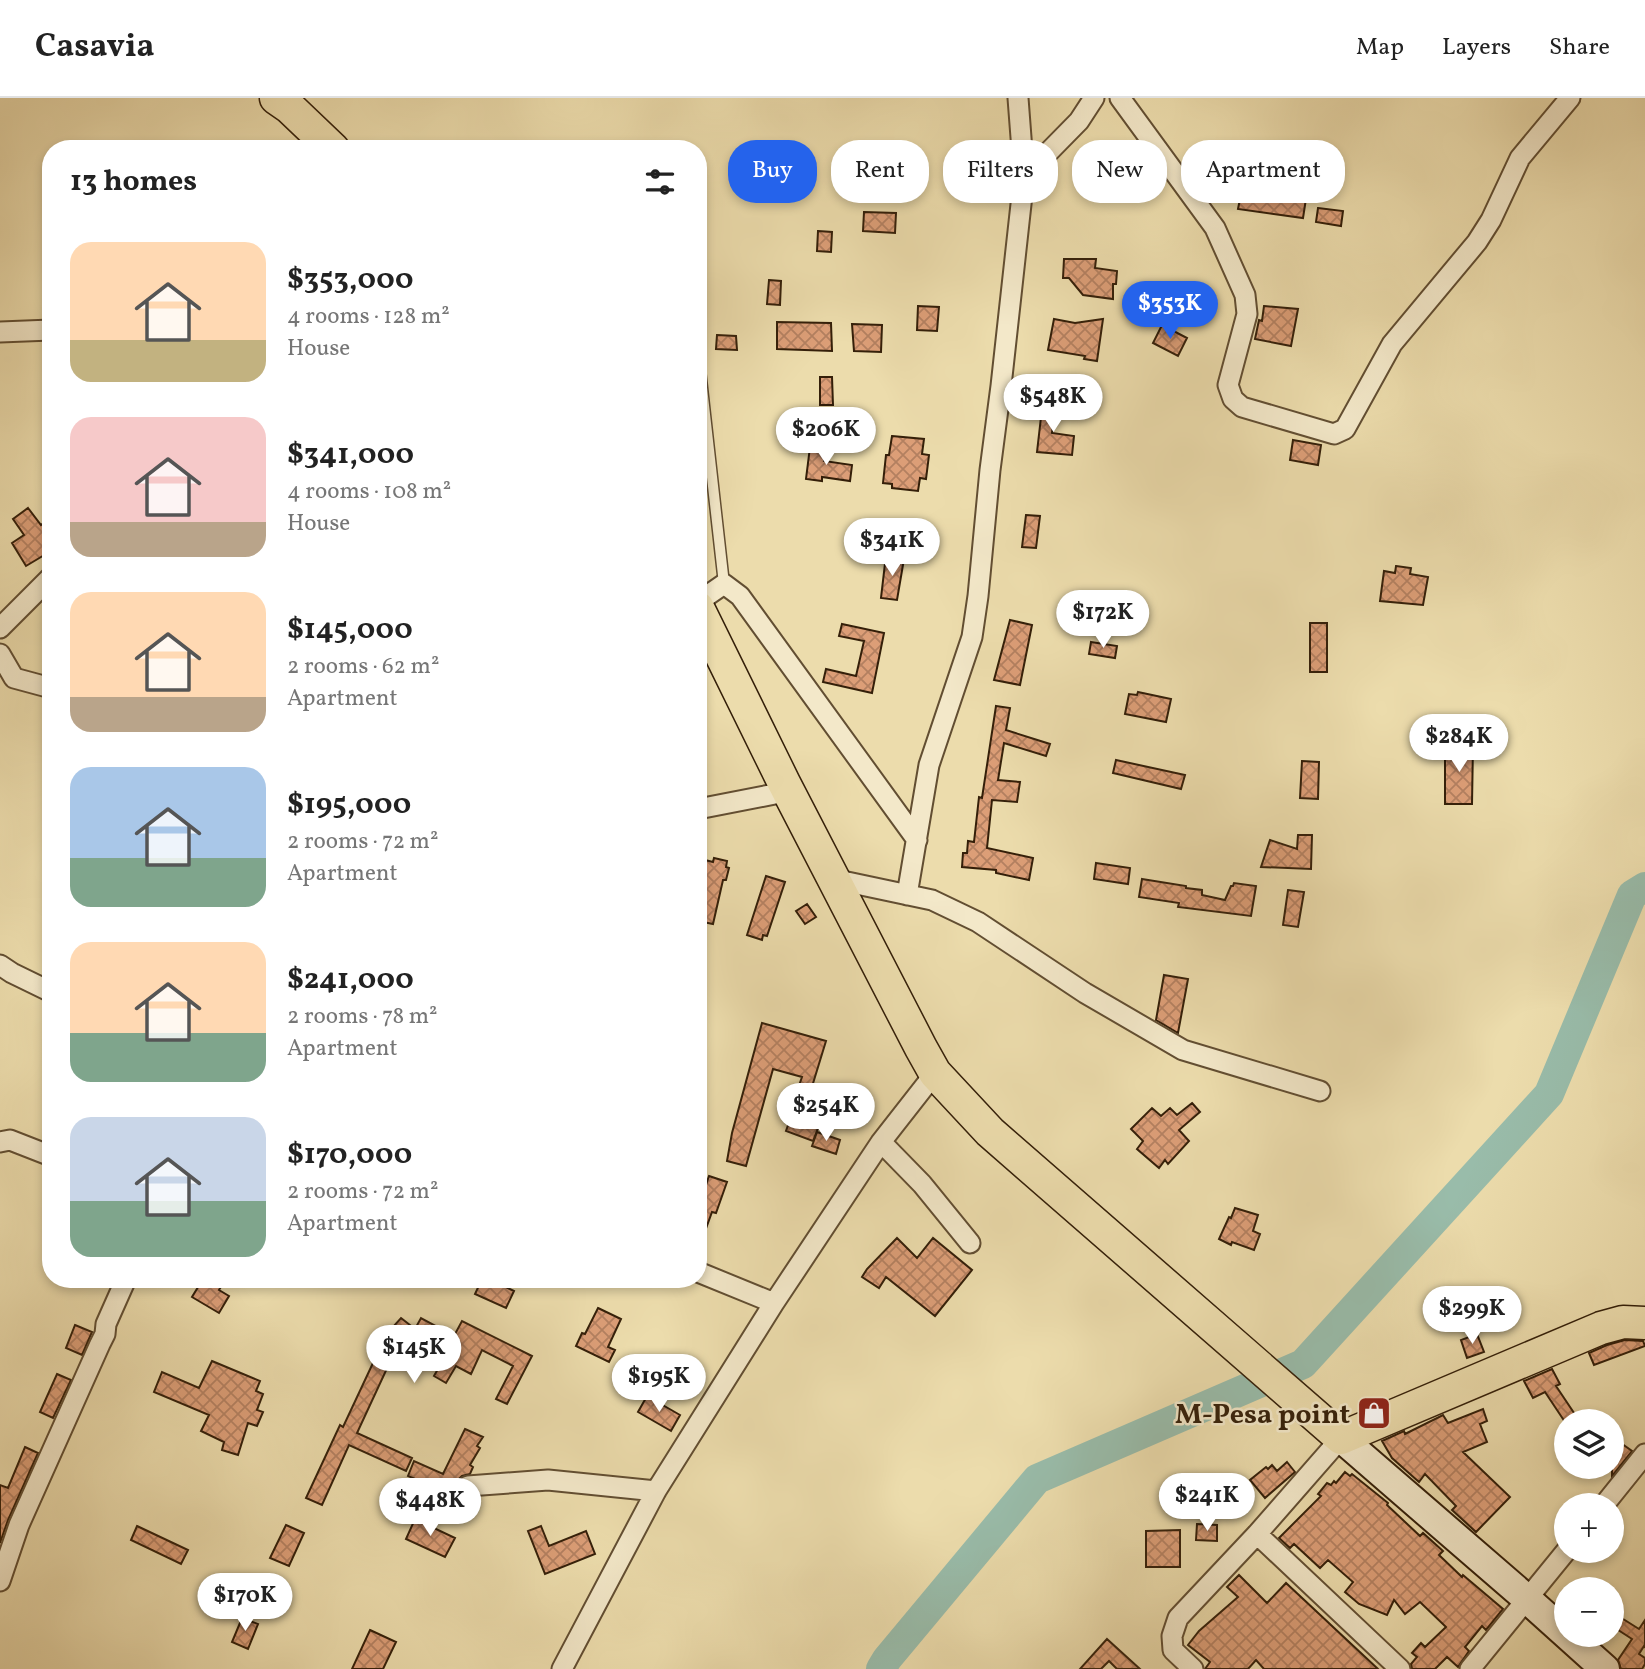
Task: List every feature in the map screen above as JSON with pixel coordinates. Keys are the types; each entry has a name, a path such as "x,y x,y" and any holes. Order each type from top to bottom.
{"main road":[{"path":"287,101 324,140"},
{"path":"707,626 833,879 935,1073 990,1132 1340,1438 1601,1328 1623,1322 1645,1323"}],"street":[{"path":"1018,98 1021,140"},
{"path":"1058,142 1079,121 1094,98"},
{"path":"1120,98 1215,228 1245,295 1247,314 1228,385 1233,399 1242,407 1334,434 1345,429 1392,344 1477,242 1491,220 1520,158 1570,98"},
{"path":"908,895 929,765 972,637 1021,203"},
{"path":"0,332 42,332"},
{"path":"707,596 724,584 740,596 917,840"},
{"path":"0,628 42,586"},
{"path":"0,654 14,678 42,686"},
{"path":"707,807 775,794 784,783"},
{"path":"833,879 932,900 978,922 1085,993 1182,1050 1320,1091"},
{"path":"0,965 12,974 42,988"},
{"path":"562,1669 656,1491 774,1303 881,1142 935,1073"},
{"path":"0,1142 9,1140 42,1153"},
{"path":"881,1142 922,1184 970,1243"},
{"path":"707,1276 774,1303"},
{"path":"0,1581 19,1525 105,1334 106,1324 122,1288"},
{"path":"1193,1669 1173,1650 1172,1636 1178,1618 1257,1534 1340,1438 1605,1669"},
{"path":"1614,1493 1645,1454"},
{"path":"468,1486 548,1480 656,1491"},
{"path":"1257,1534 1400,1669"},
{"path":"1470,1669 1557,1563"}],"lane":[{"path":"707,432 724,584"}],"building":[{"path":"1239,203 1305,203 1303,218 1238,209"},
{"path":"1318,208 1343,211 1341,226 1316,222"},
{"path":"864,212 896,213 895,233 863,231"},
{"path":"818,231 832,232 831,252 817,251"},
{"path":"1064,259 1096,259 1095,268 1117,271 1116,284 1113,284 1113,299 1083,295 1069,278 1063,278"},
{"path":"769,280 781,281 780,305 767,304"},
{"path":"918,306 939,307 937,331 917,330"},
{"path":"1264,306 1298,309 1291,346 1255,339"},
{"path":"1054,319 1075,323 1103,319 1097,361 1084,359 1085,356 1048,350"},
{"path":"777,322 831,323 832,351 777,349"},
{"path":"852,324 882,325 881,352 854,351"},
{"path":"1162,325 1187,338 1178,356 1153,343"},
{"path":"717,335 736,336 737,350 716,349"},
{"path":"820,377 832,377 833,405 820,405"},
{"path":"1043,400 1056,402 1052,433 1074,436 1072,455 1037,452"},
{"path":"892,436 924,439 922,454 929,455 926,479 920,478 918,491 892,488 892,484 883,483 886,455 889,455"},
{"path":"1293,440 1321,445 1318,465 1290,460"},
{"path":"810,447 826,449 824,461 852,465 850,481 822,477 822,481 806,479"},
{"path":"28,508 42,524 42,556 26,566 12,543 24,535 13,519"},
{"path":"1026,515 1040,516 1036,548 1022,547"},
{"path":"886,555 904,559 897,600 881,598"},
{"path":"1396,566 1411,568 1410,574 1428,577 1423,605 1380,601 1384,571 1395,573"},
{"path":"1010,620 1032,625 1020,685 994,680"},
{"path":"1310,623 1327,623 1327,672 1310,672"},
{"path":"842,624 884,633 872,693 823,682 826,669 856,676 864,641 839,636"},
{"path":"1091,642 1117,646 1115,658 1089,654"},
{"path":"1138,692 1171,699 1166,722 1125,714 1129,694 1137,695"},
{"path":"996,706 1010,708 1006,730 1050,744 1046,756 1004,743 998,780 1020,782 1017,802 992,800 987,848 1033,858 1029,880 996,873 996,870 962,867 963,853 967,853 968,841 974,842 979,797 982,798"},
{"path":"1445,745 1473,745 1472,804 1445,804"},
{"path":"1116,760 1185,775 1181,789 1113,773"},
{"path":"1302,761 1319,762 1318,799 1300,798"},
{"path":"1298,835 1312,835 1311,869 1261,867 1270,840 1297,849"},
{"path":"714,858 727,861 726,867 729,868 726,880 723,880 713,924 707,923 707,860 713,862"},
{"path":"1096,863 1130,868 1128,884 1094,879"},
{"path":"766,876 785,882 767,936 763,935 762,940 747,935"},
{"path":"1142,879 1202,890 1202,895 1225,900 1234,883 1256,886 1251,916 1178,907 1179,903 1139,897"},
{"path":"1288,890 1304,892 1298,927 1283,925"},
{"path":"807,904 816,917 805,924 796,911"},
{"path":"1164,975 1188,979 1178,1033 1156,1020"},
{"path":"762,1023 826,1041 811,1090 830,1097 813,1141 786,1131 799,1095 796,1094 802,1077 773,1069 746,1166 727,1161"},
{"path":"1192,1103 1200,1112 1179,1130 1189,1141 1168,1164 1165,1160 1159,1168 1137,1149 1143,1141 1131,1129 1152,1108 1161,1116 1170,1108 1177,1115"},
{"path":"817,1132 840,1140 836,1154 812,1146"},
{"path":"709,1176 727,1182 716,1213 712,1212 707,1226"},
{"path":"1235,1208 1258,1215 1253,1231 1260,1234 1254,1250 1232,1242 1231,1245 1219,1239"},
{"path":"897,1238 917,1258 933,1238 972,1270 935,1316 886,1277 879,1288 862,1277"},
{"path":"198,1288 220,1288 219,1290 229,1296 219,1313 192,1297"},
{"path":"478,1288 508,1288 514,1291 506,1308 475,1294"},
{"path":"598,1308 621,1319 608,1347 615,1350 609,1362 576,1346"},
{"path":"401,1318 415,1329 421,1318 454,1336 462,1321 532,1356 507,1404 496,1399 513,1366 482,1350 471,1374 456,1366 446,1383 434,1376 438,1369 399,1347 357,1433 412,1458 406,1471 349,1445 322,1505 306,1498 380,1348 377,1346"},
{"path":"75,1325 92,1332 82,1355 66,1348"},
{"path":"1477,1334 1484,1352 1467,1358 1461,1340"},
{"path":"1625,1340 1643,1341 1645,1346 1594,1365 1589,1353"},
{"path":"212,1361 260,1381 256,1391 263,1394 257,1410 263,1412 257,1426 248,1423 238,1455 222,1450 224,1442 201,1431 209,1415 154,1392 162,1372 199,1388"},
{"path":"1552,1369 1560,1384 1556,1386 1571,1409 1556,1409 1545,1392 1533,1398 1524,1381"},
{"path":"57,1374 71,1380 53,1418 40,1412"},
{"path":"647,1396 680,1415 671,1431 638,1412"},
{"path":"1483,1409 1487,1421 1480,1424 1487,1442 1463,1452 1510,1497 1476,1532 1452,1510 1456,1506 1425,1474 1419,1482 1392,1458 1382,1441 1404,1431 1405,1434 1443,1415 1448,1423"},
{"path":"465,1429 483,1437 470,1465 473,1467 470,1474 457,1481 459,1498 408,1476 414,1461 443,1474"},
{"path":"1624,1445 1632,1451 1624,1461"},
{"path":"25,1447 38,1453 0,1543 0,1485 8,1488"},
{"path":"1287,1462 1295,1472 1265,1498 1250,1480 1266,1467 1268,1469 1272,1465 1277,1471"},
{"path":"1345,1472 1350,1476 1352,1474 1388,1503 1387,1505 1420,1536 1423,1533 1443,1551 1439,1555 1462,1577 1463,1575 1503,1609 1486,1630 1482,1626 1465,1647 1469,1651 1458,1667 1447,1657 1435,1669 1412,1669 1411,1664 1417,1657 1412,1653 1421,1643 1425,1647 1446,1627 1420,1602 1405,1614 1394,1600 1387,1615 1359,1604 1345,1592 1353,1582 1328,1560 1320,1568 1294,1544 1290,1548 1279,1538 1321,1496 1318,1494 1327,1483 1336,1483"},
{"path":"415,1519 455,1538 445,1557 406,1539"},
{"path":"1197,1524 1217,1525 1217,1541 1196,1540"},
{"path":"286,1525 304,1533 289,1566 270,1558"},
{"path":"137,1526 188,1550 181,1564 131,1540"},
{"path":"541,1526 549,1546 586,1531 595,1554 545,1574 528,1531"},
{"path":"1180,1530 1180,1567 1146,1567 1146,1531"},
{"path":"1239,1575 1267,1603 1286,1583 1378,1669 1264,1669 1256,1660 1248,1669 1205,1669 1210,1662 1188,1645 1199,1631 1238,1597 1227,1587"},
{"path":"242,1618 258,1624 248,1649 232,1642"},
{"path":"1624,1620 1639,1629 1645,1620 1645,1647 1639,1654 1645,1658 1645,1664 1642,1669 1621,1669 1618,1660 1632,1639 1624,1634"},
{"path":"370,1630 396,1642 383,1669 352,1669"},
{"path":"1107,1639 1140,1669 1117,1669 1109,1661 1101,1669 1080,1669"}],"waterway":[{"path":"881,1669 1037,1479 1303,1364 1549,1094 1632,895 1645,887"}],"place":[{"name":"M-Pesa point","path":"1374,1413"}]}
